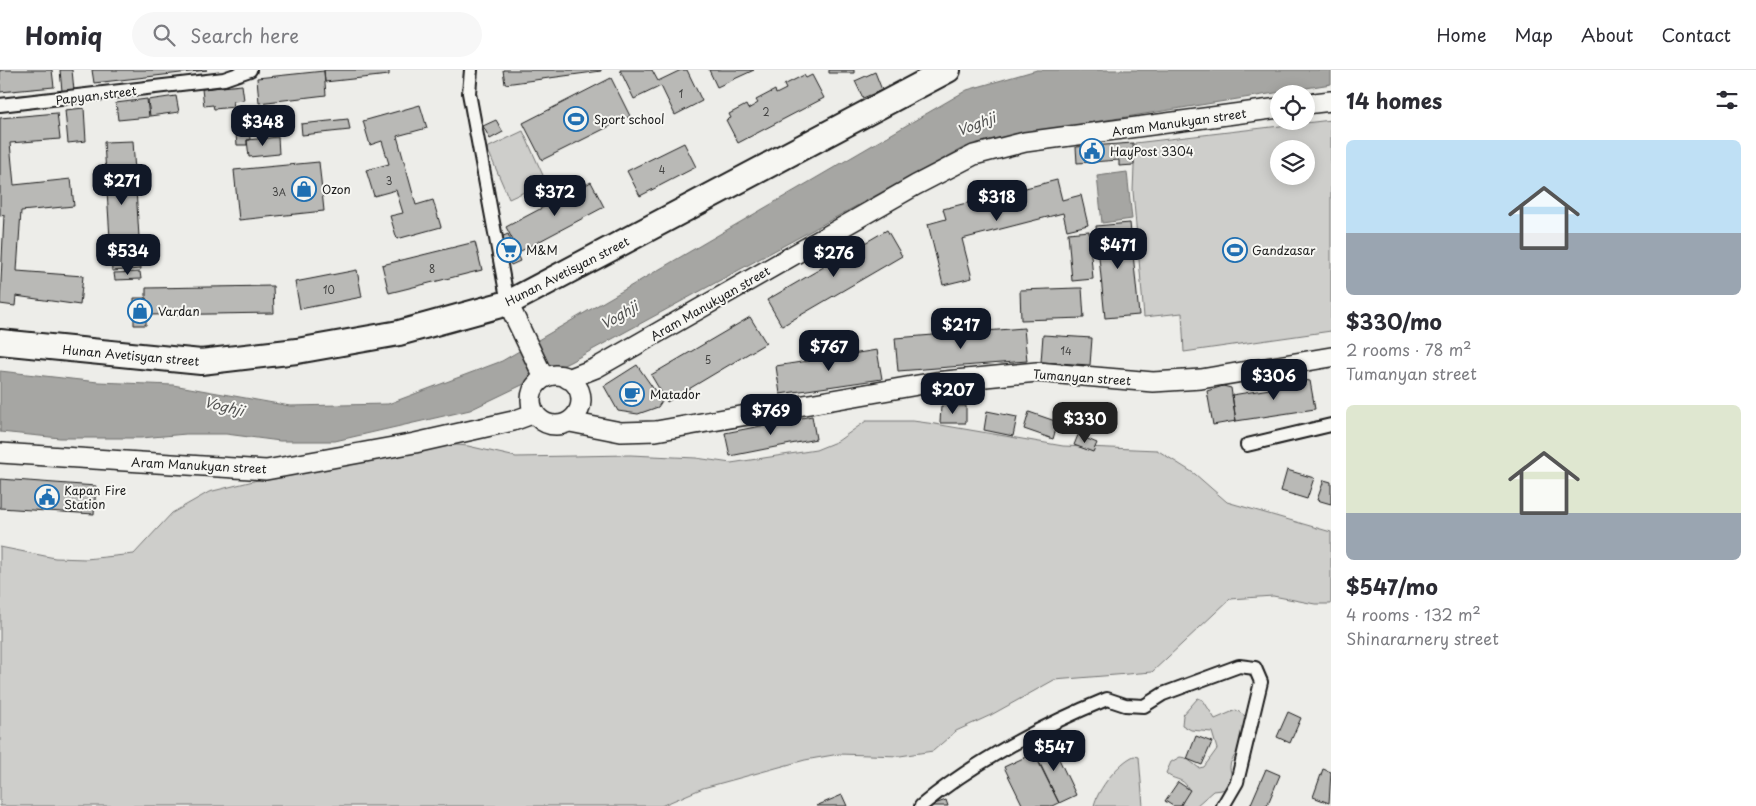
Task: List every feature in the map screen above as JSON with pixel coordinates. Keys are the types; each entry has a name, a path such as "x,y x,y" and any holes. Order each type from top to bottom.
{"highway":[{"name":"Hunan Avetisyan street","path":"0,342 201,362 298,351 511,310 948,70"}],"street":[{"name":"Papyan street","path":"0,105 224,79 250,70"},
{"path":"471,70 469,93 511,310 544,377"},
{"path":"1315,103 1331,101"},
{"name":"Aram Manukyan street","path":"574,385 596,368 916,185 974,155 1025,142 1270,109"},
{"name":"Tumanyan street","path":"574,416 597,429 621,432 656,431 935,382 1034,372 1153,382 1201,379 1331,358"},
{"path":"555,375 574,385 574,416 552,425 544,422 533,405 535,387 544,377 555,375"},
{"name":"Aram Manukyan street","path":"0,453 266,470 415,443 513,422 533,405"},
{"path":"1247,446 1331,425"},
{"path":"921,806 943,787 1073,712 1107,699 1125,705 1144,706 1163,694 1239,666 1255,668 1261,682 1259,691 1237,782 1222,806"}],"shaded area":[{"name":"Gandzasar","path":"1331,120 1331,331 1184,352 1182,313 1144,317 1133,191 1135,143 1270,127 1270,130 1315,130 1315,122"},
{"path":"523,131 546,182 509,199 487,148"},
{"path":"866,421 913,421 1063,446 1157,450 1195,474 1227,502 1331,532 1331,604 1315,604 1273,596 1230,599 1152,672 1054,680 991,715 956,731 933,751 900,756 839,754 805,760 703,788 661,806 0,806 0,547 55,558 86,559 134,554 172,513 209,492 322,464 435,443 468,446 516,457 630,455 696,458 731,463 816,450 838,441"},
{"path":"1198,698 1203,700 1215,719 1236,710 1250,719 1241,747 1230,764 1233,777 1229,789 1213,791 1196,806 1181,806 1188,788 1183,782 1166,773 1171,762 1180,757 1186,758 1199,768 1204,767 1217,749 1212,732 1191,730 1182,725 1183,715"},
{"path":"1134,756 1139,757 1143,806 1094,806 1099,792 1110,777 1122,764"}],"water":[{"name":"Voghji","path":"1037,70 1331,70 1331,84 1315,87 1315,85 1270,85 1270,94 1020,134 963,148 570,362 470,410 335,441 280,441 226,434 186,434 141,438 60,438 0,432 0,371 98,382 173,385 290,406 388,404 502,361 967,90"},
{"path":"1127,172 1132,219 1102,223 1097,176"}],"building":[{"path":"0,70 52,70 54,87 0,92"},
{"path":"60,70 72,70 74,91 62,91"},
{"path":"92,70 207,70 94,83"},
{"path":"324,70 389,70 389,75 325,82"},
{"path":"503,70 601,70 601,71 505,84"},
{"path":"620,70 652,70 658,81 681,70 687,70 702,101 675,115 661,86 634,99"},
{"path":"709,70 754,70 717,87"},
{"path":"829,70 854,70 854,73 829,73"},
{"path":"324,71 326,95 259,103 257,78"},
{"path":"875,72 882,90 863,98 855,81"},
{"path":"804,75 806,78 812,75 824,98 738,143 726,120 731,118 729,114 746,105 748,109 758,103 756,100 775,90 776,94 786,89 784,85"},
{"name":"Sport school","path":"611,78 630,116 542,160 523,123"},
{"path":"242,85 244,100 233,101 234,107 214,109 213,105 204,106 202,89"},
{"path":"176,96 179,112 150,116 148,100"},
{"path":"147,99 149,117 118,120 116,103"},
{"path":"420,105 427,128 397,136 416,205 433,200 441,227 397,239 390,216 403,213 396,190 374,196 366,170 389,164 382,141 370,145 363,121"},
{"path":"84,108 86,141 68,143 65,110"},
{"path":"248,112 250,140 247,140 247,145 237,145 234,113"},
{"path":"57,113 60,139 10,143 14,185 71,179 74,206 21,211 17,271 83,276 80,305 16,296 15,306 0,304 4,215 0,216 0,118"},
{"path":"348,119 350,130 302,135 301,124"},
{"path":"496,120 503,132 490,139 483,126"},
{"path":"278,137 279,154 249,157 247,140"},
{"path":"133,141 141,269 112,271 104,142"},
{"path":"684,143 696,167 640,196 627,171"},
{"path":"1133,143 1134,165 1119,166 1119,160 1077,163 1076,147"},
{"path":"319,162 324,211 239,220 234,170"},
{"path":"1057,180 1062,200 1081,195 1088,225 1067,230 1063,213 962,239 972,278 943,285 928,224 946,219 943,209"},
{"path":"591,182 604,207 519,252 506,227"},
{"path":"1130,223 1139,315 1105,318 1096,226"},
{"path":"887,230 902,256 782,326 767,300"},
{"path":"1089,231 1093,279 1072,281 1068,233"},
{"name":"M&M","path":"508,234 520,261 511,265 499,238"},
{"path":"475,242 482,270 389,293 382,265"},
{"path":"357,270 362,297 300,309 295,282"},
{"path":"140,272 141,279 115,280 114,273"},
{"path":"273,286 274,313 146,315 146,288"},
{"path":"1082,288 1084,318 1021,320 1020,290"},
{"name":"Vardan","path":"134,298 146,298 146,325 134,325"},
{"path":"750,317 766,343 667,402 651,375"},
{"path":"1024,328 1027,361 898,371 895,338"},
{"path":"1043,335 1092,338 1090,365 1041,362"},
{"path":"877,350 882,379 780,394 776,366"},
{"name":"Matador","path":"637,365 662,401 658,407 638,414 618,411 604,386"},
{"path":"1310,381 1315,409 1236,421 1232,395 1289,386 1293,382"},
{"path":"1223,386 1231,388 1236,421 1213,425 1207,391"},
{"path":"941,406 966,406 966,423 940,423"},
{"path":"987,411 1017,417 1013,436 984,430"},
{"path":"1029,412 1058,422 1053,439 1024,429"},
{"path":"812,416 816,439 730,456 725,433"},
{"path":"1078,435 1097,443 1093,452 1074,445"},
{"path":"1287,470 1314,478 1307,499 1281,491"},
{"name":"Kapan Fire Station","path":"0,479 96,486 94,514 0,508"},
{"path":"1324,480 1331,482 1331,504 1317,500"},
{"path":"1288,712 1301,718 1290,743 1277,737"},
{"path":"1196,736 1212,742 1202,765 1187,759"},
{"path":"1050,740 1076,795 1059,803 1033,749"},
{"path":"1034,753 1059,803 1053,806 1023,806 1004,767"},
{"path":"1266,769 1280,775 1267,806 1250,806"},
{"path":"1323,769 1331,772 1329,803 1313,797"},
{"path":"1178,782 1190,790 1180,806 1173,806 1165,801"},
{"path":"842,795 847,806 816,806"},
{"path":"946,800 948,806 929,806"}],"place":[{"name":"Sport school","path":"576,119"},
{"name":"HayPost 3304","path":"1092,151"},
{"name":"Ozon","path":"304,189"},
{"name":"M&M","path":"509,250"},
{"name":"Gandzasar","path":"1235,250"},
{"name":"Vardan","path":"140,311"},
{"name":"Matador","path":"632,394"},
{"name":"Kapan Fire Station","path":"47,497"}]}
